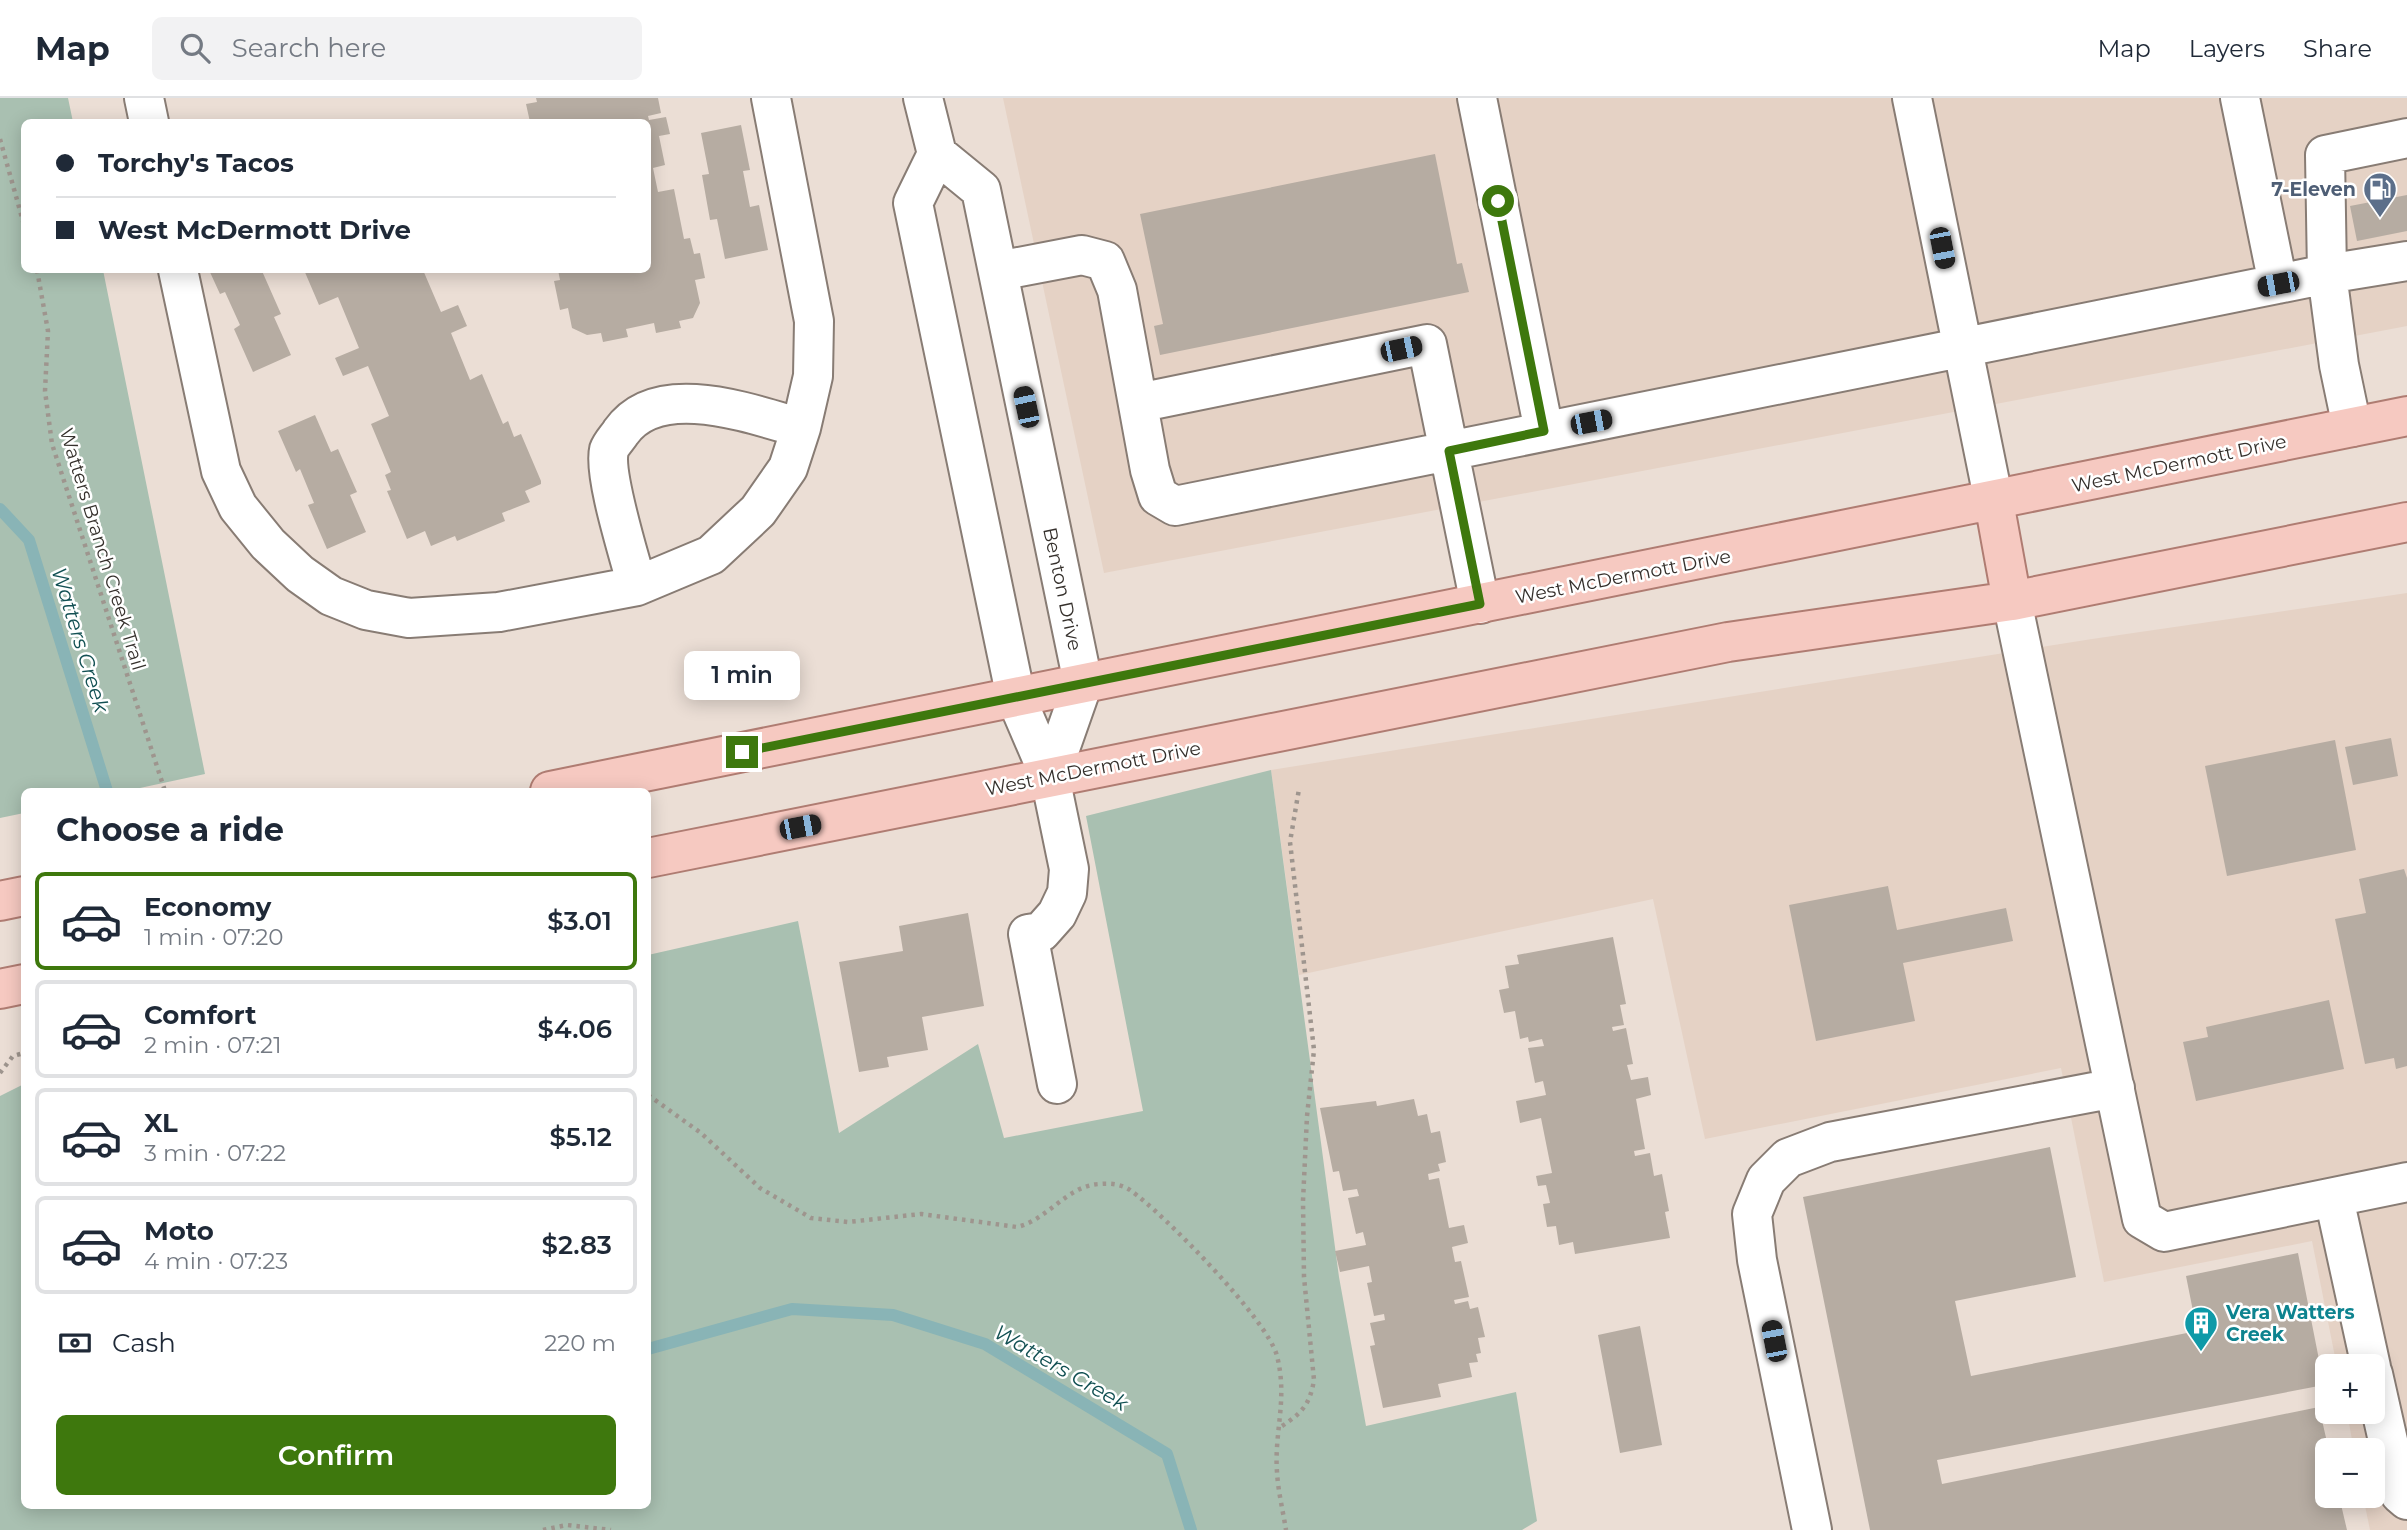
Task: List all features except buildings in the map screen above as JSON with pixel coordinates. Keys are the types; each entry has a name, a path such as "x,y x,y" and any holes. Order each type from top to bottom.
{"main road":[{"name":"West McDermott Drive","path":"565,788 1994,502 2407,416"},
{"path":"1994,502 2012,601"},
{"name":"West McDermott Drive","path":"651,857 1728,642 2012,601 2407,522"},
{"path":"0,901 21,897"}],"street":[{"path":"144,98 148,119"},
{"path":"179,273 220,471 238,506 268,544 331,596 366,610 409,618 499,612 637,586 711,555 758,511 788,468 802,428 813,376 814,321 771,98"},
{"path":"923,98 937,154 914,203 1016,698 1050,777 1069,869 1067,893 1057,915 1041,932 1028,934 1057,1084"},
{"path":"1477,98 1544,431"},
{"path":"1912,98 1994,502"},
{"path":"2240,98 2278,284"},
{"path":"2352,427 2339,365 2327,274 2325,155 2407,138"},
{"name":"Benton Drive","path":"937,154 981,191 1083,683"},
{"path":"998,271 1082,255 1105,261 1117,290 1150,470 1158,496 1175,506 2327,274 2407,261"},
{"path":"1138,403 1427,344 1480,604"},
{"path":"637,586 612,490 609,450 631,419 671,405 718,405 802,428"},
{"path":"2012,601 2142,1219 2164,1232 2407,1182"},
{"path":"1050,777 1083,683"},
{"path":"1812,1530 1757,1260 1752,1214 1766,1180 1788,1158 1830,1142 2115,1088"},
{"path":"2334,1198 2368,1354"},
{"path":"2385,1424 2405,1508"}],"path":[{"path":"0,139 21,214"},
{"name":"Watters Branch Creek Trail","path":"38,273 48,331 45,391 52,444 164,788"},
{"path":"1282,1427 1303,1413 1311,1396 1314,1380 1304,1278 1303,1201 1307,1115 1314,1050 1290,842 1299,789"},
{"path":"0,1073 13,1056 21,1054"},
{"path":"651,1097 701,1133 760,1188 811,1218 848,1222 921,1214 1017,1227 1030,1224 1074,1191 1089,1184 1129,1189 1162,1218 1249,1308 1274,1343 1281,1378 1282,1427 1277,1471 1286,1530"},
{"path":"542,1530 567,1525 611,1530"}],"shaded area":[{"path":"1003,98 2407,98 2407,326 1104,573"},
{"path":"2407,593 2407,1530 2370,1530 2365,1508 2385,1508 2385,1438 2352,1438 2349,1424 2385,1424 2385,1354 2334,1354 2312,1241 2104,1282 2061,1068 1705,1139 1653,899 1299,975 1271,770 2092,639"}],"green space":[{"path":"0,98 68,98 72,119 21,119 21,273 104,273 205,774 140,788 21,788 21,814 0,818"},
{"path":"1271,770 1339,1277 1366,1426 1516,1392 1537,1521 1522,1530 0,1530 0,1096 21,1086 21,1509 651,1509 651,954 798,921 839,1133 978,1044 1004,1138 1143,1111 1086,816"}],"waterway":[{"name":"Watters Creek","path":"0,509 29,540 106,788"},
{"name":"Watters Creek","path":"651,1348 792,1309 893,1315 985,1344 1167,1454 1191,1530"}],"place":[{"name":"7-Eleven","path":"2380,219"},
{"name":"Vera Watters Creek","path":"2201,1353"}],"route":[{"path":"742,752 1480,604 1449,451 1544,431 1498,201"}]}
